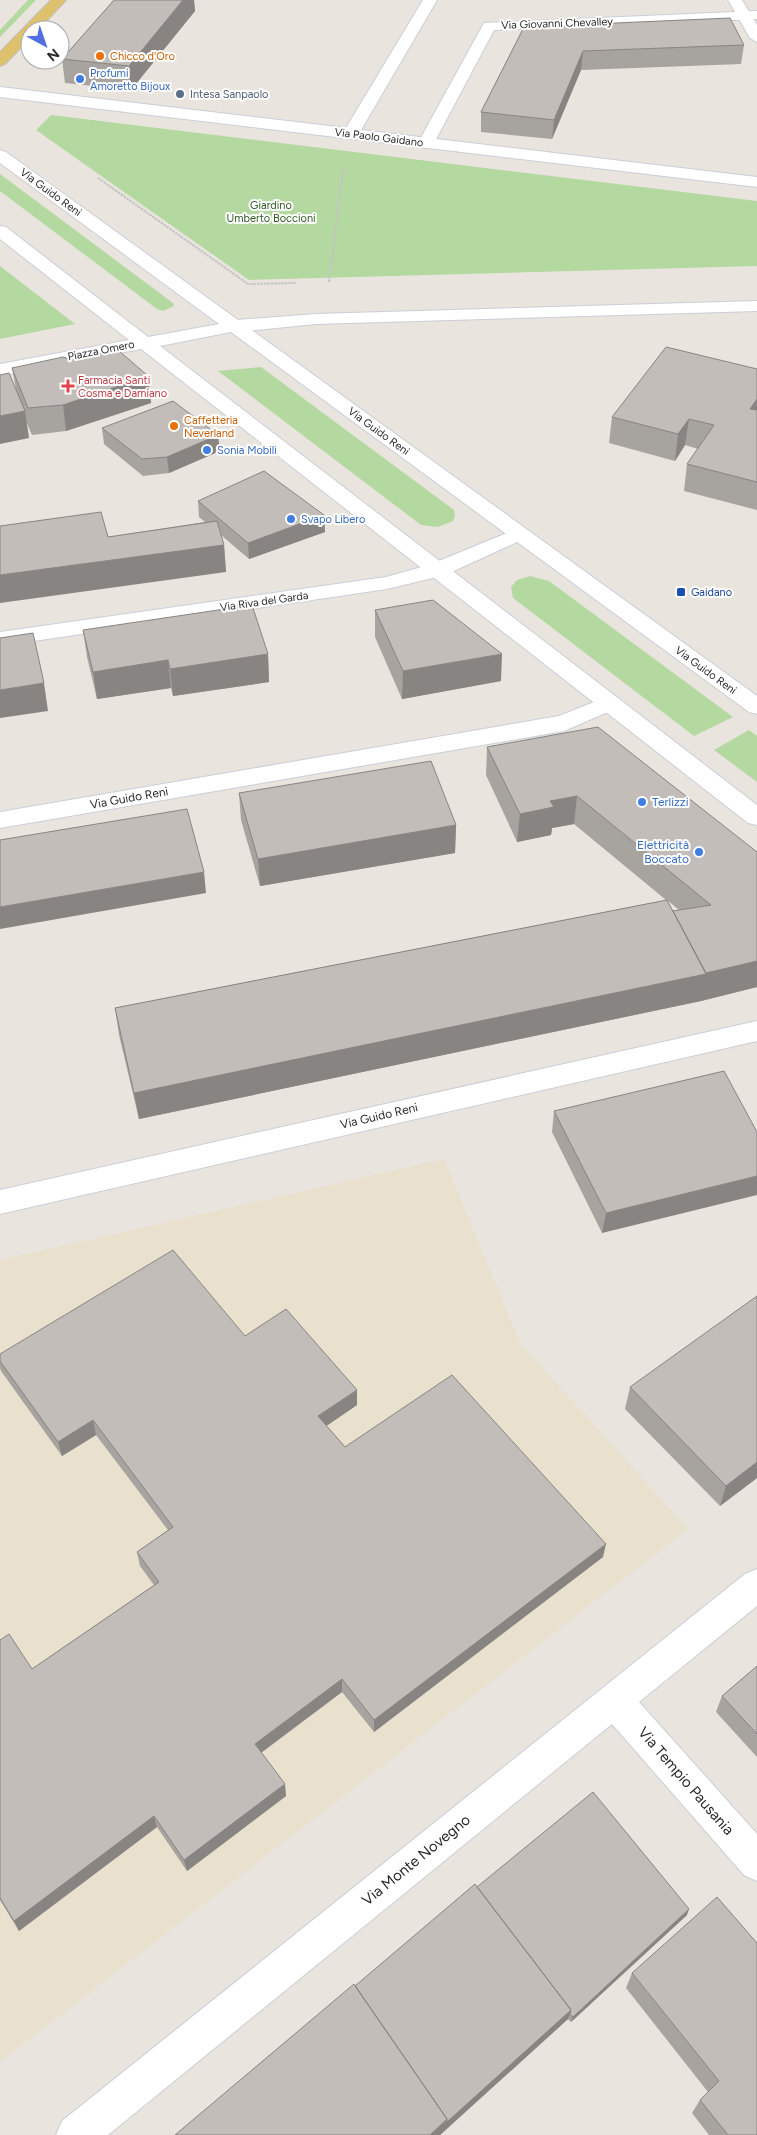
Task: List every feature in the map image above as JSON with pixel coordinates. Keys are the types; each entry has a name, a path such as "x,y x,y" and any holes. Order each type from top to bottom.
{"main road":[{"path":"0,62 59,0"}],"street":[{"path":"351,134 430,0"},
{"path":"736,0 750,15 757,38"},
{"name":"Via Giovanni Chevalley","path":"426,142 489,26 750,15"},
{"name":"Via Paolo Gaidano","path":"0,92 757,182"},
{"name":"Via Guido Reni","path":"0,155 757,707"},
{"path":"0,231 757,818"},
{"path":"143,342 236,326 316,319 757,306"},
{"name":"Piazza Omero","path":"0,370 143,342"},
{"name":"Via Riva del Garda","path":"0,639 388,583 437,570 519,534"},
{"name":"Via Guido Reni","path":"0,820 564,723 609,703"},
{"name":"Via Guido Reni","path":"0,1202 757,1031"},
{"name":"Via Monte Novegno","path":"76,2135 757,1585"},
{"name":"Via Tempio Pausania","path":"615,1700 757,1862"}],"path":[{"path":"329,282 344,166"},
{"path":"94,175 248,284 302,282"}],"shaded area":[{"path":"444,1159 520,1343 688,1529 0,2062 0,1260"}],"green space":[{"path":"28,0 36,0 0,37 0,30"},
{"name":"Giardino Umberto Boccioni","path":"51,115 757,201 757,266 249,280 36,130"},
{"path":"0,174 173,303 174,306 163,311 157,309 0,191"},
{"path":"0,266 75,324 0,339"},
{"path":"261,367 454,510 453,521 438,527 421,525 218,371"},
{"path":"530,576 549,581 733,717 694,736 513,598 511,587 517,580"},
{"path":"749,730 757,736 757,782 714,750"}],"building":[{"path":"114,0 183,0 129,66 70,60 70,50"},
{"path":"730,18 744,45 583,51 554,120 481,112 524,27"},
{"path":"666,347 757,369 757,399 750,409 757,410 757,482 687,464 714,425 689,419 678,434 612,417"},
{"path":"118,350 148,376 63,405 28,408 12,368 63,357 73,360"},
{"path":"9,373 25,411 0,416 0,375"},
{"path":"173,401 218,435 167,457 142,459 102,428"},
{"path":"264,471 324,515 248,543 198,501"},
{"path":"101,512 108,537 217,521 224,545 0,575 0,526"},
{"path":"433,600 502,654 403,671 375,610"},
{"path":"252,605 268,654 170,669 168,660 93,672 83,630"},
{"path":"33,633 44,683 0,690 0,638"},
{"path":"598,727 757,852 757,961 706,973 673,911 711,905 577,796 550,801 554,807 520,814 487,747"},
{"path":"431,761 456,825 258,859 239,793"},
{"path":"187,809 204,872 0,907 0,840"},
{"path":"667,900 706,974 134,1093 115,1008"},
{"path":"724,1071 757,1132 757,1176 606,1213 554,1111"},
{"path":"173,1250 245,1336 286,1309 357,1390 318,1416 345,1447 452,1375 606,1544 374,1720 342,1679 255,1744 285,1784 184,1860 154,1816 14,1921 0,1898 0,1640 9,1634 32,1669 159,1582 137,1552 173,1527 93,1420 58,1442 0,1361 0,1354"},
{"path":"757,1296 757,1462 726,1486 630,1387"},
{"path":"757,1666 757,1734 722,1696"},
{"path":"593,1792 689,1909 573,2017 570,2014 571,2010 477,1887"},
{"path":"475,1884 571,2010 447,2122 447,2119 355,1986"},
{"path":"717,1897 757,1943 757,2135 728,2135 700,2100 719,2081 632,1973"},
{"path":"354,1984 447,2119 430,2135 175,2135"}],"place":[{"name":"Chicco d'Oro","path":"100,56"},
{"name":"Profumi Amoretto Bijoux","path":"80,79"},
{"name":"Intesa Sanpaolo","path":"180,94"},
{"name":"Farmacia Santi Cosma e Damiano","path":"68,386"},
{"name":"Caffetteria Neverland","path":"174,426"},
{"name":"Sonia Mobili","path":"207,450"},
{"name":"Svapo Libero","path":"291,519"},
{"name":"Gaidano","path":"681,592"},
{"name":"Terlizzi","path":"642,802"},
{"name":"Elettricità Boccato","path":"699,852"}]}
